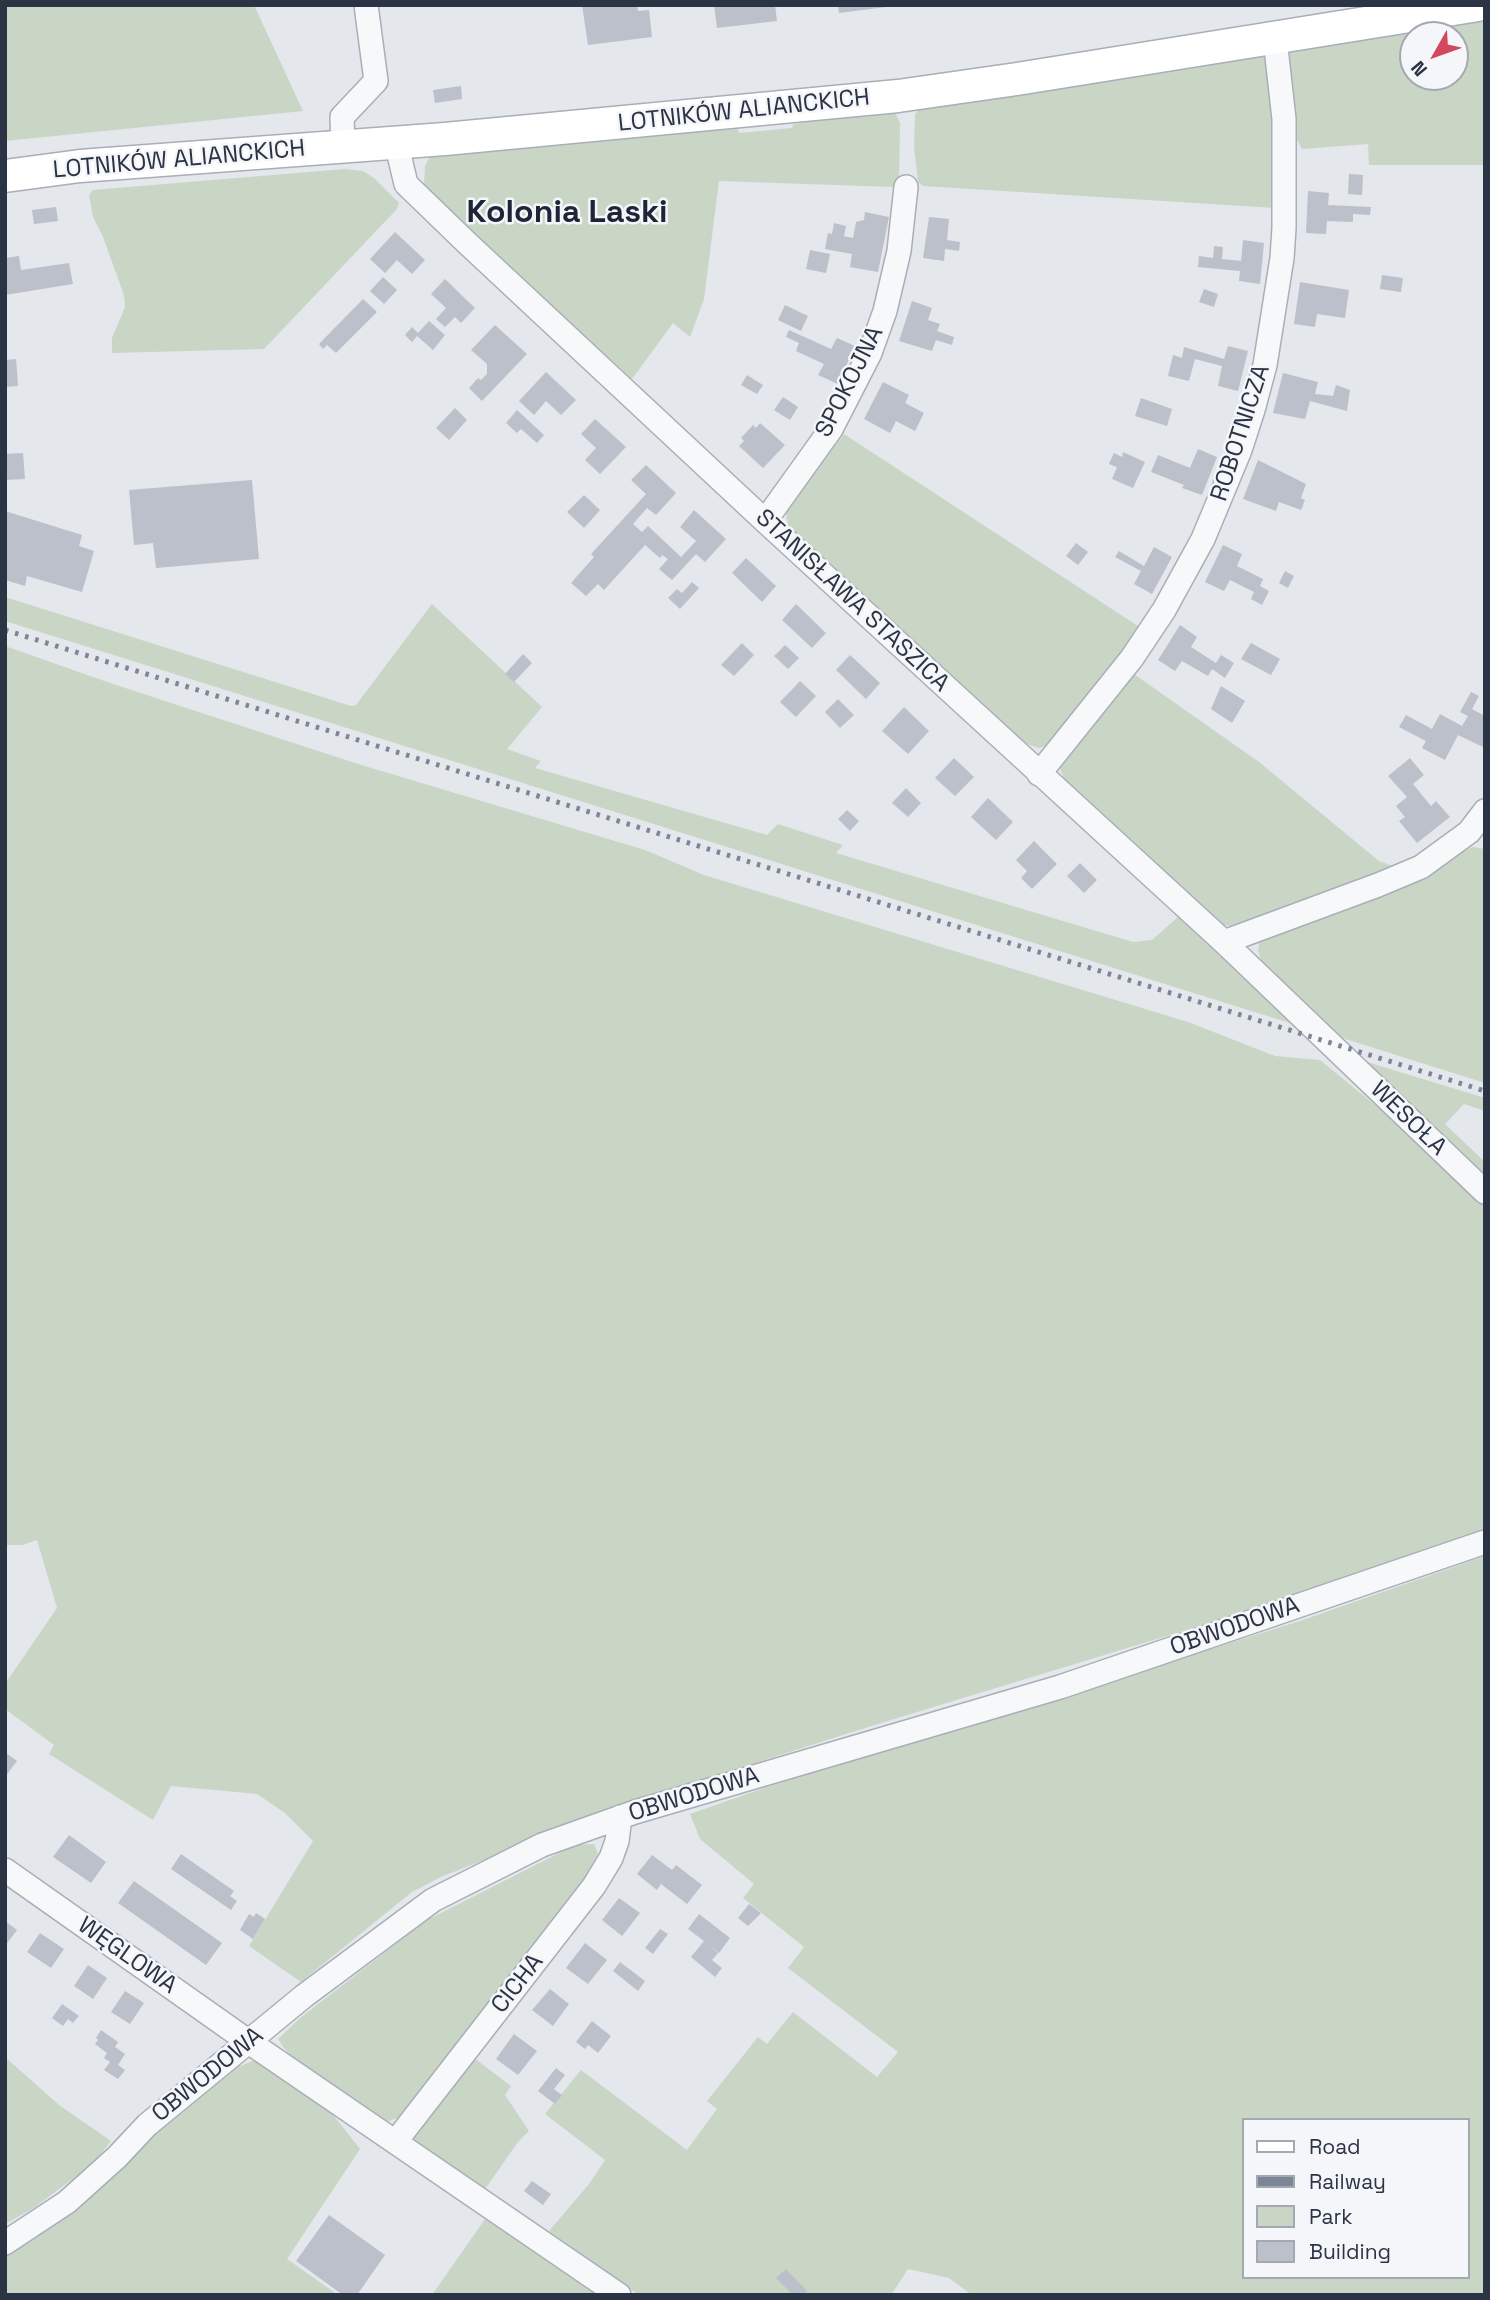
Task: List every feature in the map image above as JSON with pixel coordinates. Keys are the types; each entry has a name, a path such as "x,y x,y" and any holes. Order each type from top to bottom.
{"main road":[{"name":"LOTNIKÓW ALIANCKICH","path":"5,176 80,166 459,138 898,96 1275,39 1478,5"}],"street":[{"path":"343,145 342,117 376,81 366,5"},
{"name":"ROBOTNICZA","path":"1039,774 1132,658 1170,599 1203,539 1253,411 1265,365 1282,258 1284,228 1284,119 1275,39"},
{"name":"STANISŁAWA STASZICA","path":"396,142 406,184 765,521 1332,1044"},
{"name":"SPOKOJNA","path":"765,521 831,429 870,353 885,311 899,251 906,187"},
{"path":"1224,942 1409,872 1477,834 1485,811"},
{"name":"WESOŁA","path":"1332,1044 1485,1192"},
{"name":"OBWODOWA","path":"5,2243 66,2202 117,2157 147,2125 304,1996 433,1900 542,1845 620,1817 1060,1687 1485,1542"},
{"name":"CICHA","path":"396,2141 594,1886 611,1858 617,1841 620,1817"},
{"name":"WĘGLOWA","path":"5,1870 249,2042"},
{"path":"249,2042 619,2295"}],"green space":[{"path":"5,5 254,5 303,111 5,141"},
{"path":"1485,18 1485,165 1369,165 1368,144 1302,149 1297,140 1288,59 1290,52 1298,46 1399,31 1399,91 1469,91 1469,21 1465,21"},
{"path":"1261,55 1266,57 1272,72 1267,80 1274,103 1275,208 923,186 918,182 914,147 915,115 919,108"},
{"path":"889,110 896,114 900,123 899,180 893,187 719,181 704,299 690,337 673,323 632,379 455,217 424,184 425,166 430,156 436,152 632,134 738,129 739,133 792,128 793,125 804,122"},
{"path":"345,169 363,171 374,178 399,203 397,209 264,349 112,353 112,338 125,307 124,295 93,217 89,195 93,190"},
{"path":"844,434 1141,628 1126,652 1049,745 1039,748 1024,743 788,525 785,510"},
{"path":"5,597 351,706 356,705 432,604 542,707 507,749 541,761 535,768 767,835 778,824 843,845 836,853 1133,942 1152,940 1179,916 1296,1025 5,621"},
{"path":"5,646 358,764 645,850 704,875 1188,1022 1275,1056 1320,1060 1380,1109 1485,1206 1485,1531 1262,1607 617,1807 441,1877 412,1892 301,1982 249,1946 313,1841 285,1813 257,1794 171,1786 153,1820 49,1754 54,1745 5,1709 5,1684 57,1608 37,1540 22,1545 5,1545"},
{"path":"1131,672 1259,762 1379,861 1398,868 1232,926 1222,925 1214,920 1064,779 1060,768 1063,757"},
{"path":"1473,847 1485,849 1485,1083 1339,1037 1262,963 1258,950 1260,939 1437,869"},
{"path":"1364,1061 1485,1098 1485,1111 1464,1104 1445,1124 1485,1162 1485,1178"},
{"path":"1485,1556 1485,2295 972,2295 949,2278 908,2269 891,2295 639,2295 549,2231 589,2184 605,2160 545,2114 581,2070 687,2150 717,2109 707,2101 758,2037 767,2044 793,2012 877,2077 898,2052 788,1968 804,1947 743,1898 754,1884 700,1839 690,1814 770,1786 1300,1621"},
{"path":"594,1844 598,1854 573,1897 409,2114 389,2121 381,2120 301,2066 278,2039 300,2018 427,1920 575,1845"},
{"path":"5,2057 59,2105 111,2141 93,2164 32,2209 5,2224"},
{"path":"474,2058 511,2086 505,2095 529,2131 518,2142 483,2192 410,2139"},
{"path":"255,2060 323,2102 360,2149 287,2259 338,2295 5,2295 5,2250 172,2115 233,2069"},
{"path":"485,2219 596,2295 432,2295"}],"building":[{"path":"582,5 637,5 638,11 649,10 652,37 588,45"},
{"path":"714,5 775,5 777,21 717,28"},
{"path":"838,5 886,5 886,7 839,13"},
{"path":"461,86 462,99 435,103 433,90"},
{"path":"1349,174 1363,175 1362,195 1348,194"},
{"path":"1308,191 1329,193 1328,205 1371,207 1370,215 1353,214 1353,222 1327,221 1326,234 1306,233"},
{"path":"56,207 58,221 34,224 32,210"},
{"path":"865,212 889,217 878,272 850,267 852,254 825,249 828,233 832,234 834,223 846,226 844,236 853,238 856,222 864,220"},
{"path":"929,217 949,219 947,240 960,242 959,251 945,249 944,261 923,258"},
{"path":"395,232 425,260 412,274 397,260 385,273 370,259"},
{"path":"1243,240 1264,243 1260,284 1239,281 1240,271 1198,267 1199,256 1213,258 1214,246 1223,247 1222,259 1241,261"},
{"path":"810,250 830,254 826,273 806,269"},
{"path":"19,256 21,270 69,263 73,284 5,295 5,258"},
{"path":"1382,275 1403,278 1401,292 1380,289"},
{"path":"383,277 397,290 384,304 370,291"},
{"path":"445,279 475,308 461,323 455,317 445,327 436,319 446,308 431,294"},
{"path":"1300,282 1349,290 1345,318 1317,314 1315,327 1294,324"},
{"path":"1204,289 1218,294 1214,307 1199,302"},
{"path":"363,299 377,312 336,353 327,345 323,349 319,344"},
{"path":"912,301 932,308 928,320 940,324 937,331 954,337 952,345 936,340 932,351 899,341"},
{"path":"785,305 808,316 801,331 778,320"},
{"path":"429,321 445,335 433,350 417,336 412,342 405,335 412,327 418,333"},
{"path":"495,325 527,354 482,401 469,388 478,378 481,380 487,374 487,364 471,350"},
{"path":"789,330 831,349 837,338 855,346 838,384 818,375 824,364 796,351 799,343 786,337"},
{"path":"1228,346 1248,351 1238,391 1218,386 1222,366 1195,359 1189,381 1168,376 1173,355 1182,358 1184,347 1224,359"},
{"path":"16,359 18,386 5,387 5,360"},
{"path":"546,372 576,400 561,415 546,401 534,415 519,401"},
{"path":"1283,373 1318,382 1315,394 1333,396 1336,385 1350,390 1347,411 1310,401 1305,419 1273,413"},
{"path":"747,375 763,385 757,394 741,385"},
{"path":"883,382 909,395 905,403 924,413 915,431 896,421 890,433 864,419"},
{"path":"783,397 798,407 790,420 774,410"},
{"path":"1141,398 1172,409 1167,426 1135,416"},
{"path":"455,408 467,420 449,440 436,428"},
{"path":"517,410 544,435 537,443 521,429 517,433 506,423"},
{"path":"595,419 626,447 600,474 585,460 596,448 581,434"},
{"path":"760,423 785,445 763,468 739,446 744,441 741,438 753,425 756,428"},
{"path":"1198,449 1217,457 1202,495 1151,472 1158,455 1190,468"},
{"path":"1123,452 1145,462 1133,488 1112,479 1117,467 1109,464 1114,453 1122,457"},
{"path":"23,453 25,479 5,480 5,454"},
{"path":"1258,460 1306,484 1301,498 1305,500 1301,510 1279,502 1276,511 1243,499"},
{"path":"646,465 676,493 656,515 647,508 633,524 642,532 648,526 681,557 696,541 680,527 694,510 726,539 705,562 696,554 672,580 659,569 668,559 662,555 660,558 645,545 604,590 598,584 586,596 571,583 594,557 591,554 646,494 631,480"},
{"path":"252,480 259,559 156,568 153,543 134,545 129,490"},
{"path":"584,495 600,510 584,528 567,512"},
{"path":"5,511 82,535 79,546 94,551 82,592 27,576 25,586 5,580"},
{"path":"1076,543 1088,552 1078,565 1066,556"},
{"path":"1223,545 1242,554 1237,566 1263,579 1260,586 1269,591 1262,605 1251,599 1254,592 1230,580 1224,591 1205,582"},
{"path":"1154,547 1172,557 1152,594 1134,584 1141,571 1115,557 1119,551 1144,566"},
{"path":"746,558 776,586 762,602 732,573"},
{"path":"1285,571 1294,576 1288,588 1279,583"},
{"path":"692,582 699,588 680,609 668,598 677,589 682,593"},
{"path":"796,604 826,633 812,648 782,620"},
{"path":"1180,625 1197,637 1191,647 1216,663 1221,655 1234,663 1225,678 1212,669 1208,676 1182,661 1175,671 1158,660"},
{"path":"742,643 754,655 734,676 721,665"},
{"path":"1251,643 1280,659 1271,675 1241,659"},
{"path":"785,645 799,658 788,669 774,656"},
{"path":"523,654 532,663 514,682 505,674"},
{"path":"850,655 880,683 866,699 836,670"},
{"path":"800,681 816,696 796,717 780,702"},
{"path":"1221,686 1245,701 1232,723 1211,709"},
{"path":"1471,692 1479,696 1472,709 1485,716 1485,748 1458,735 1445,760 1422,748 1426,741 1399,727 1406,715 1432,729 1440,714 1462,726 1468,716 1460,712"},
{"path":"838,699 854,715 840,728 825,712"},
{"path":"904,707 929,731 908,754 882,731"},
{"path":"954,758 974,777 955,796 935,778"},
{"path":"1410,758 1424,775 1413,784 1431,806 1436,801 1450,817 1417,843 1399,821 1405,817 1396,806 1407,797 1388,776"},
{"path":"906,788 921,803 908,817 892,803"},
{"path":"988,798 1013,822 996,840 971,817"},
{"path":"847,810 859,821 850,831 838,819"},
{"path":"1034,841 1057,864 1032,889 1021,878 1027,871 1016,860"},
{"path":"1080,863 1097,880 1084,893 1067,876"},
{"path":"5,1752 17,1761 5,1777"},
{"path":"69,1835 106,1862 91,1883 53,1857"},
{"path":"181,1854 234,1891 230,1896 237,1901 231,1910 171,1869"},
{"path":"652,1855 672,1870 676,1865 702,1885 687,1904 661,1884 657,1890 637,1874"},
{"path":"134,1881 222,1943 206,1965 118,1903"},
{"path":"619,1898 640,1913 622,1936 602,1920"},
{"path":"749,1904 761,1913 748,1926 738,1918"},
{"path":"256,1913 265,1919 253,1939 240,1930 249,1914 254,1917"},
{"path":"699,1914 730,1938 719,1953 708,1945 718,1953 712,1960 722,1968 715,1977 691,1957 704,1941 688,1929"},
{"path":"5,1921 17,1930 5,1946"},
{"path":"660,1929 668,1934 653,1954 645,1948"},
{"path":"40,1933 64,1949 51,1968 27,1952"},
{"path":"585,1943 607,1960 588,1984 566,1968"},
{"path":"620,1962 645,1981 638,1991 613,1971"},
{"path":"88,1965 107,1978 93,1999 74,1986"},
{"path":"550,1989 569,2004 553,2026 532,2010"},
{"path":"125,1991 144,2003 130,2024 111,2012"},
{"path":"62,2004 79,2016 73,2023 68,2019 63,2026 52,2018"},
{"path":"592,2021 611,2036 598,2053 588,2045 585,2049 576,2042"},
{"path":"101,2030 118,2042 115,2047 125,2054 118,2065 125,2070 118,2079 104,2070 110,2062 104,2058 107,2053 95,2044"},
{"path":"514,2034 537,2051 518,2075 496,2059"},
{"path":"556,2068 565,2075 554,2089 562,2095 555,2104 538,2091"},
{"path":"532,2181 551,2194 543,2205 524,2191"},
{"path":"329,2215 385,2255 357,2295 343,2295 296,2261"},
{"path":"786,2269 807,2291 803,2295 793,2295 776,2278"}],"railway":[{"path":"5,630 1485,1091"}],"district":[{"name":"Kolonia Laski","path":"567,213"}]}
